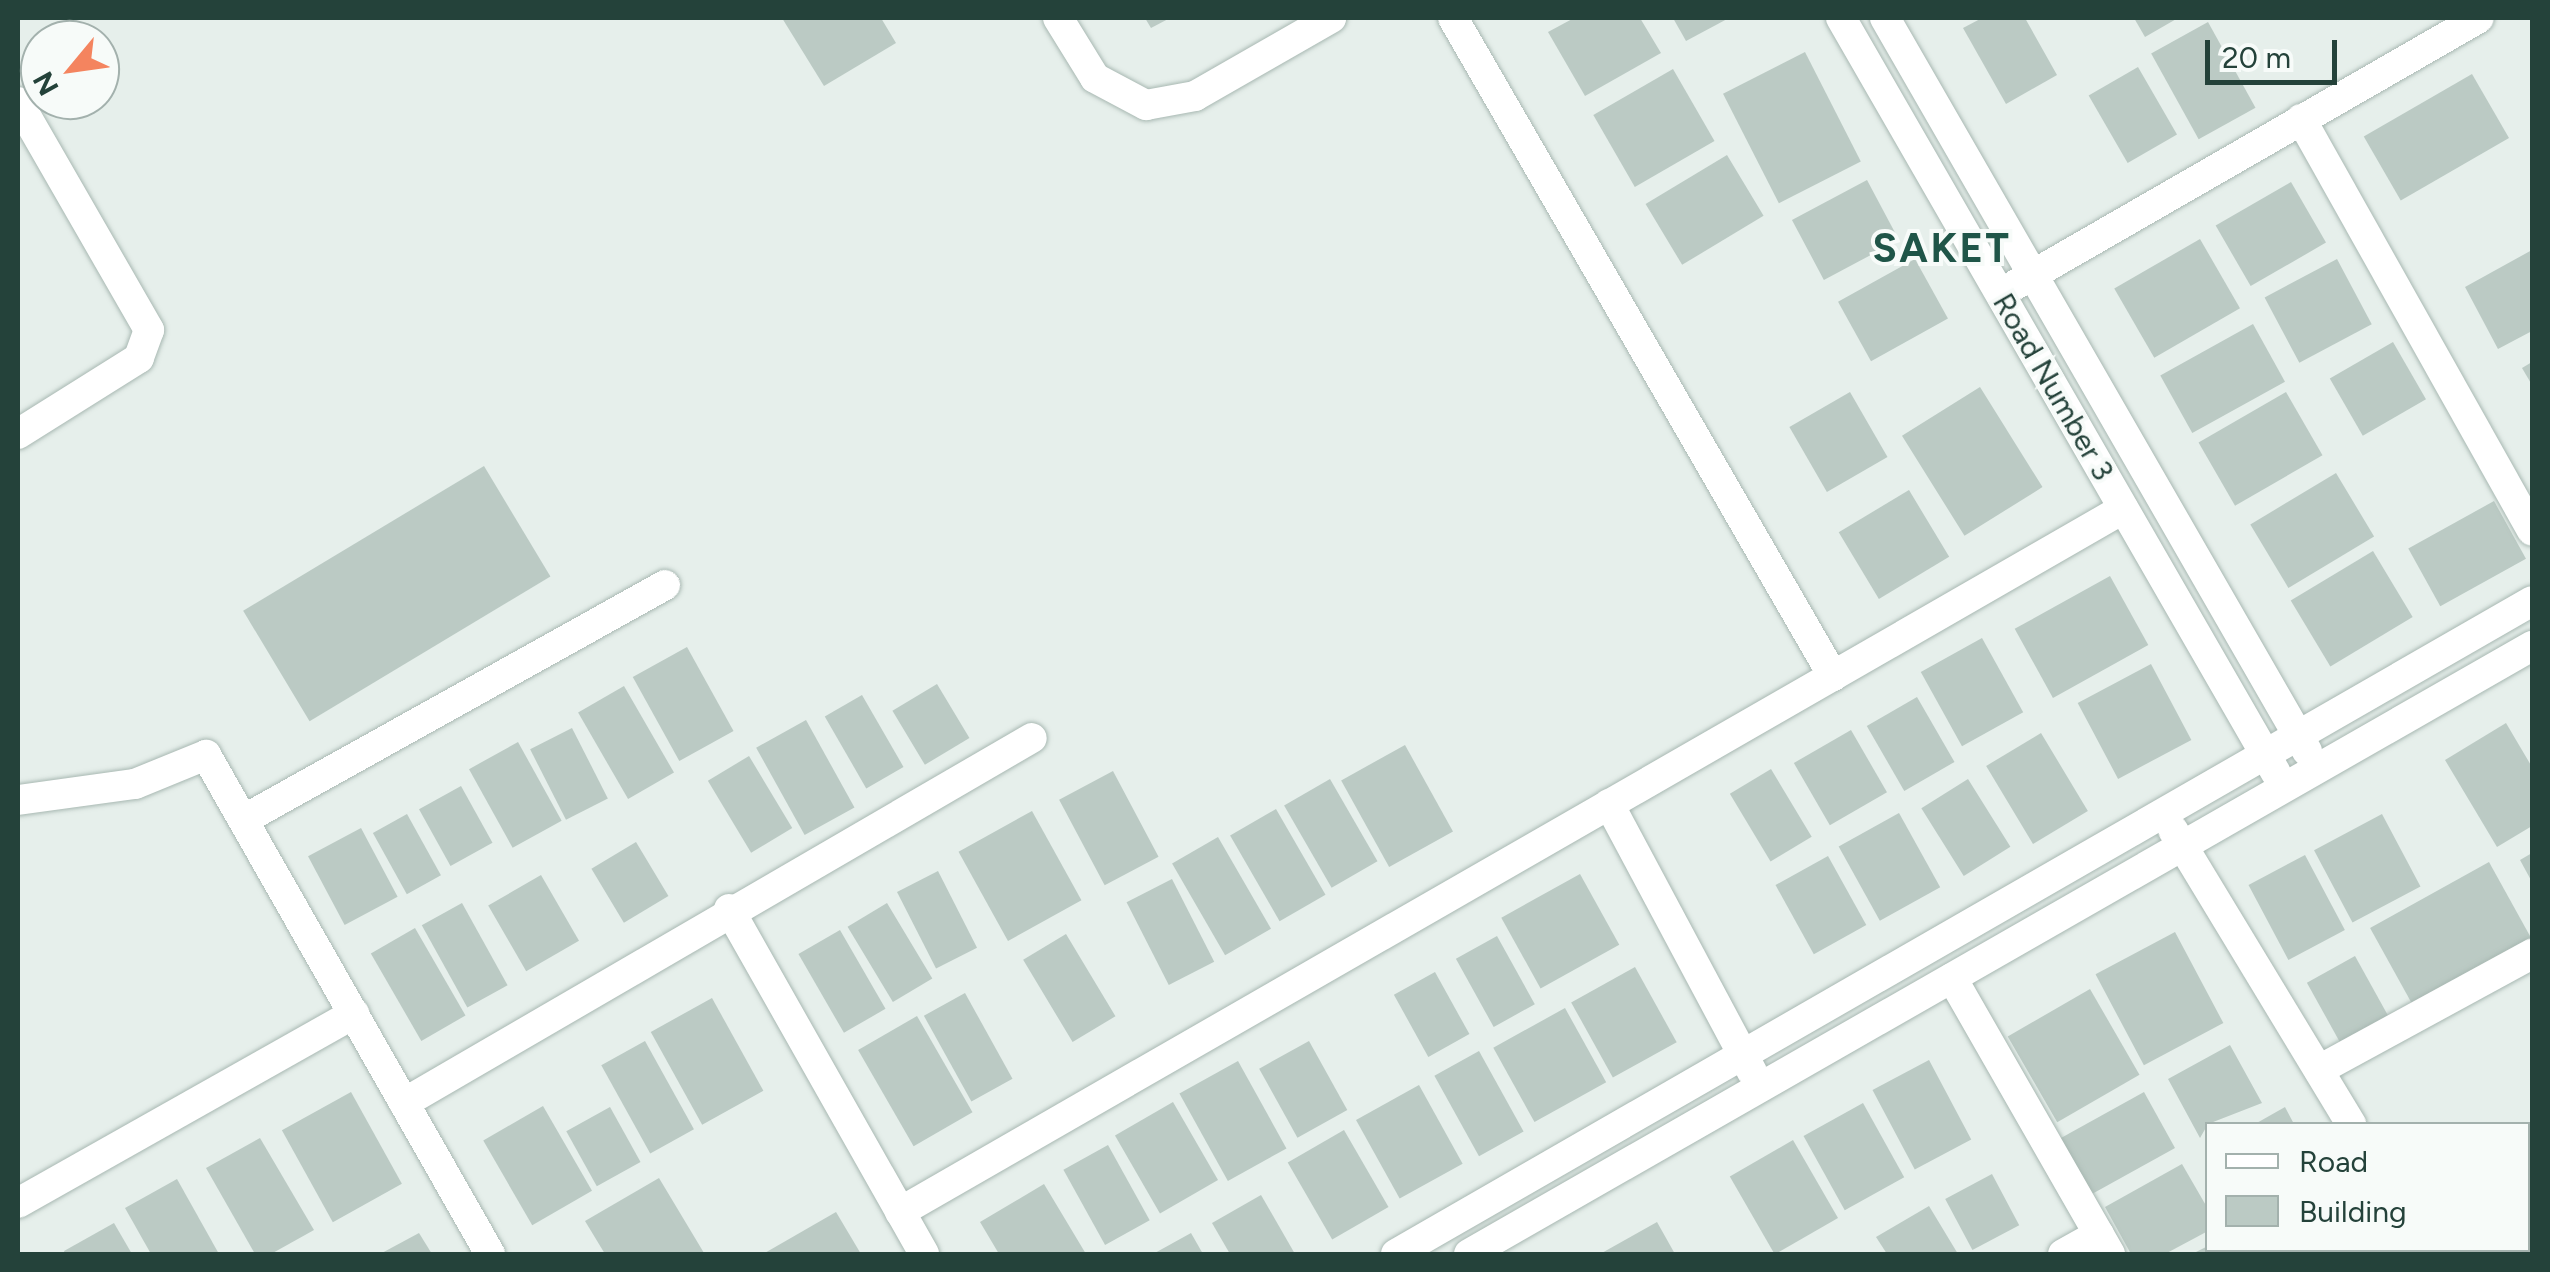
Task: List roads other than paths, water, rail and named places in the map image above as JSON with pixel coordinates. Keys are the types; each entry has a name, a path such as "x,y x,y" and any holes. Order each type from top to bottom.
{"street":[{"path":"1058,18 1095,78 1146,106 1195,96 1331,18"},
{"path":"1453,18 1833,676"},
{"name":"Road Number 3","path":"1841,18 2284,788"},
{"name":"Road Number 3","path":"1885,18 2318,769"},
{"path":"2000,294 2480,18"},
{"path":"18,102 149,330 139,358 18,434"},
{"path":"2301,119 2532,531"},
{"path":"900,1212 2123,509"},
{"path":"243,820 664,585"},
{"path":"1396,1254 2532,602"},
{"path":"1469,1254 2532,646"},
{"path":"404,1103 729,909 1032,738"},
{"path":"18,800 135,784 206,755 490,1254"},
{"path":"1609,804 1761,1088"},
{"path":"2164,815 2350,1122"},
{"path":"729,909 924,1254"},
{"path":"2319,1070 2532,954"},
{"path":"1952,978 2104,1244 2063,1254"},
{"path":"18,1203 354,1014"}],"district":[{"name":"SAKET","path":"1942,248"}]}
